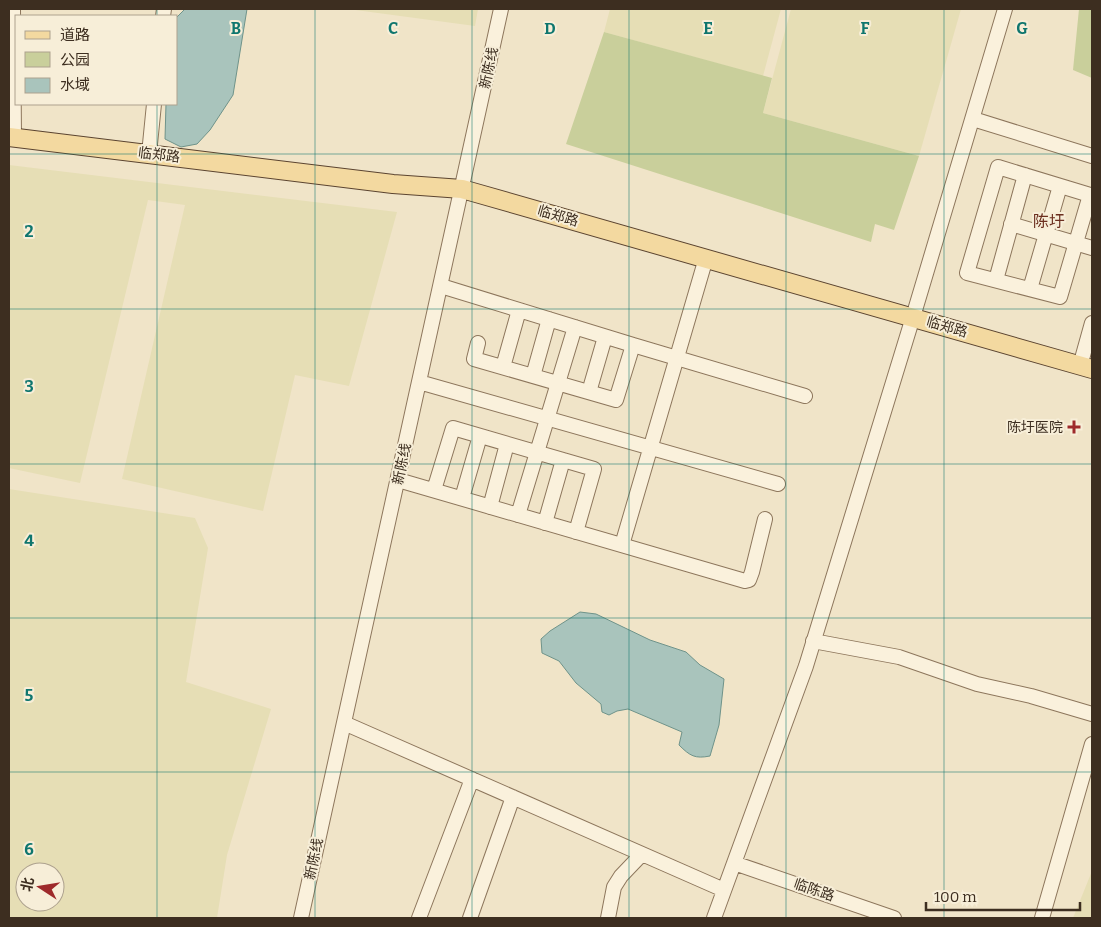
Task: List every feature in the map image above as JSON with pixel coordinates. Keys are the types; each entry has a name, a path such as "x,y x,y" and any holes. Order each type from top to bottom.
{"main road":[{"name":"临郑路","path":"11,137 393,184 462,189 1086,368"}],"street":[{"path":"11,137 13,9"},
{"name":"新陈线","path":"301,918 502,9"},
{"path":"714,918 813,641 913,317 1005,9"},
{"path":"149,154 154,105"},
{"path":"972,119 1092,156"},
{"path":"998,167 1025,175 1090,194 1060,297 967,273 998,167"},
{"path":"996,280 1025,175"},
{"path":"1030,289 1060,186"},
{"path":"1011,224 1092,248"},
{"path":"622,545 706,258"},
{"path":"441,286 804,396"},
{"path":"503,367 519,310"},
{"path":"533,376 549,319"},
{"path":"1086,368 1092,323"},
{"path":"518,515 575,327"},
{"path":"589,392 605,337"},
{"path":"478,342 474,359 616,400 632,345"},
{"path":"419,382 778,484"},
{"path":"434,490 453,428 594,469 576,532"},
{"path":"462,498 480,436"},
{"path":"490,507 507,444"},
{"path":"545,523 563,460"},
{"path":"398,480 745,581 749,580 752,572 765,519"},
{"path":"813,641 899,657 978,684 1031,696 1092,714"},
{"path":"344,723 724,890"},
{"path":"1042,918 1092,744"},
{"path":"419,918 472,779"},
{"path":"470,918 513,797"},
{"path":"608,918 614,887 621,876 642,854"},
{"name":"临陈路","path":"734,862 894,918"}],"shaded area":[{"path":"348,9 478,9 475,26"},
{"path":"610,9 781,9 763,76 604,32"},
{"path":"791,9 961,9 919,156 763,113"},
{"path":"9,165 397,212 349,386 295,375 263,511 122,479 185,205 148,200 80,483 9,468"},
{"path":"9,489 195,518 208,548 186,682 271,709 227,855 217,918 9,918"},
{"path":"1092,871 1092,918 1073,918"}],"green space":[{"path":"1079,9 1092,9 1092,78 1073,70"},
{"path":"604,32 772,78 763,113 919,156 894,230 875,224 871,242 566,144"}],"water":[{"path":"185,9 247,9 233,95 210,130 197,144 181,147 165,139 166,105 178,105 178,16"},
{"path":"580,612 596,614 650,640 686,652 700,665 724,679 719,725 710,756 696,757 686,752 679,745 682,732 628,709 609,715 602,712 601,704 576,683 559,661 542,653 541,639"}],"place":[{"name":"陈圩医院","path":"1074,427"}],"district":[{"name":"陈圩","path":"1049,221"}]}
